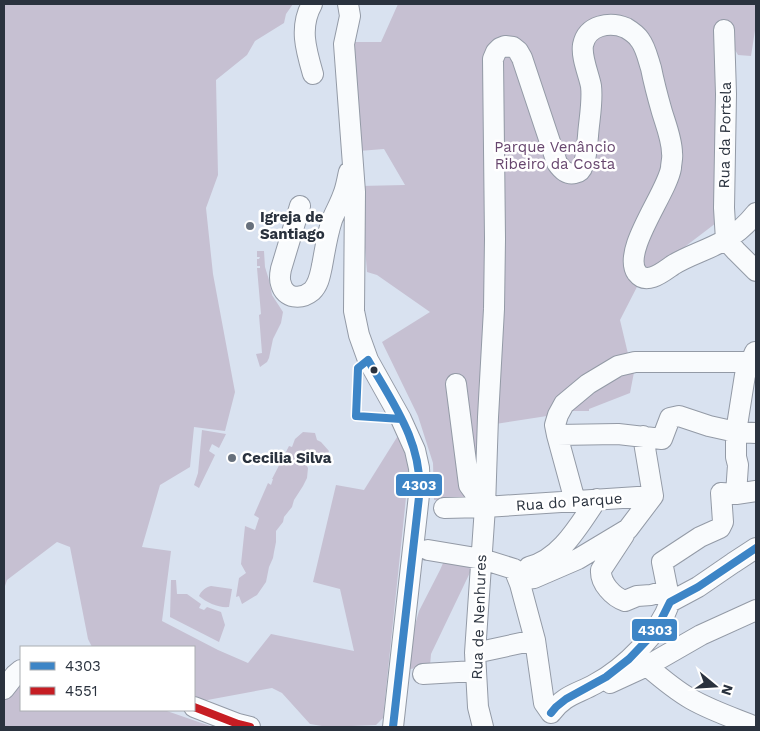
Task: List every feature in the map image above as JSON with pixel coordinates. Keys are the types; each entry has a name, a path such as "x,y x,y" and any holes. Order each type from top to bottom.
{"street":[{"path":"312,4 308,12 304,32 306,50 313,74"},
{"path":"348,4 350,16 344,44 356,192 354,311 358,335 368,360 408,432 419,468 418,507 393,727"},
{"name":"Rua de Nenhures","path":"483,727 478,707 475,662 485,507 494,309 493,59 496,52 505,46 513,47 518,51 557,163 567,173 574,174 580,171 584,165 591,104 591,89 583,46 586,37 590,32 606,24 633,32 640,40 647,55 672,152 666,184 648,216 638,240 634,266 640,276 652,278 726,240"},
{"name":"Rua da Portela","path":"724,30 726,94 724,208 726,240"},
{"path":"300,206 280,278 281,286 285,292 290,296 298,298 313,290 317,284 328,234 344,193 352,157"},
{"path":"755,270 726,240 756,213"},
{"path":"668,602 662,562 720,528 723,522 728,493 738,465 736,457 736,432 745,375 755,358"},
{"path":"575,501 555,425 558,414 564,404 588,384 618,366 635,362 755,358"},
{"path":"456,384 469,485 485,507"},
{"path":"557,435 618,434 662,439 670,418 679,416 709,426 736,432 756,433"},
{"path":"643,436 652,496 601,570 601,575 606,586 625,602 637,596 651,594 668,602"},
{"path":"728,493 756,491"},
{"name":"Rua do Parque","path":"444,508 652,496"},
{"path":"514,570 538,565 558,551 597,500"},
{"path":"428,550 482,559 514,570 526,579 534,578 578,559 628,529"},
{"path":"551,720 557,704 563,699 596,683 629,659 645,642 668,602 698,587 756,548"},
{"path":"514,570 520,584 535,640 544,703 551,720"},
{"path":"575,693 614,682 647,666 701,635 756,610"},
{"path":"423,674 475,662 535,640"},
{"path":"647,666 664,681 691,699 756,727"},
{"path":"195,707 250,727"}],"green space":[{"path":"4,4 293,4 286,14 284,23 255,41 247,55 216,80 218,175 206,208 213,274 235,392 225,431 194,427 190,467 160,485 142,547 171,551 162,621 218,650 248,663 271,634 354,651 340,589 313,582 336,485 364,490 399,434 410,459 383,718 376,725 328,727 310,724 282,693 272,688 202,701 195,698 195,646 92,646 88,639 70,547 57,542 7,580 4,589"},
{"name":"Parque Venâncio Ribeiro da Costa","path":"398,4 756,4 756,24 751,56 738,55 724,31 716,223 640,281 620,320 629,358 593,373 547,416 489,425 482,503 434,500 433,463 418,416 382,342 430,312 377,275 367,272 360,186 405,185 384,149 359,151 353,42 381,42"},
{"path":"257,251 264,251 265,267 272,295 283,312 281,323 273,339 269,358 260,367 256,354 262,353 257,268 260,268 260,266 257,266 257,259 260,257 257,257"},
{"path":"635,367 630,393 589,409 589,411 567,411 573,403"},
{"path":"202,430 226,434 219,448 212,444 209,451 215,455 199,488 194,485 198,473"},
{"path":"303,432 315,433 317,440 329,451 325,460 306,456 307,478 292,507 276,531 273,558 266,582 257,595 242,604 239,596 236,597 239,578 246,573 241,564 245,526 255,530 259,518 254,515 268,483 271,485 272,479 289,446 292,447 295,439"},
{"path":"446,556 476,560 431,654 430,666 410,669 412,636 419,611"},
{"path":"171,580 176,580 177,594 187,594 201,604 199,608 204,610 207,607 221,612 225,625 219,642 170,617"},
{"path":"207,587 232,589 229,607 221,607 199,596"},
{"path":"20,681 20,711 167,711 213,727 4,727 4,699"}],"transit line":[{"name":"4303","path":"393,727 419,497 419,478 417,460 405,425 368,360 358,368 356,416 401,419"},
{"name":"4303","path":"551,713 566,699 606,677 629,659 658,626 670,602 698,587 756,548"},
{"name":"4551","path":"195,707 250,727"}],"place":[{"name":"Igreja de Santiago","path":"250,226"},
{"name":"Cecilia Silva","path":"232,458"}]}
